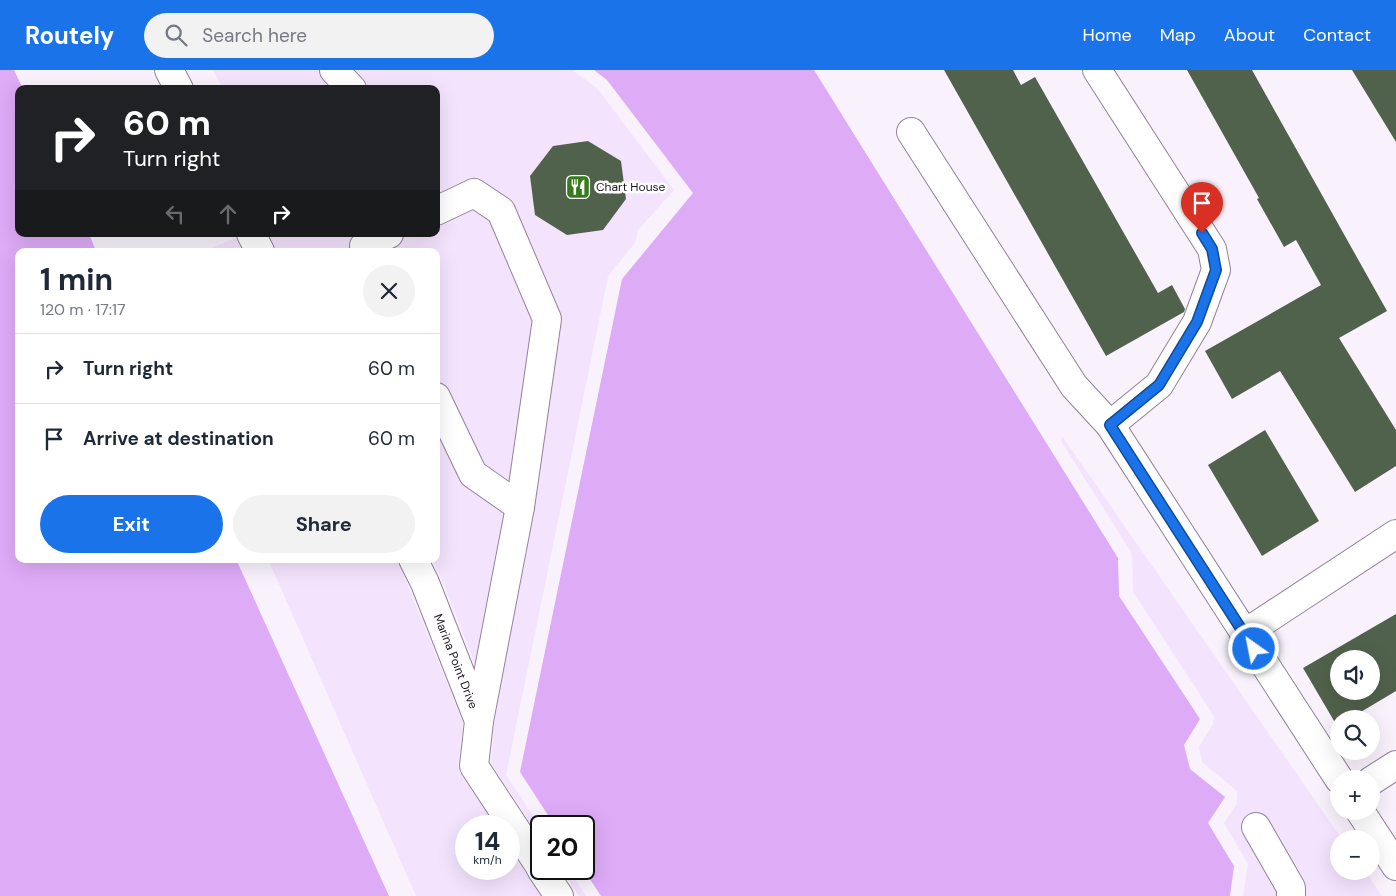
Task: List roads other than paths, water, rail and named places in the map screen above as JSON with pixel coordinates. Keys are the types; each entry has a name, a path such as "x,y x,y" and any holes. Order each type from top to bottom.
{"street":[{"path":"169,70 176,85"},
{"path":"334,70 348,85"},
{"path":"1096,70 1212,249 1216,270 1197,322 1159,385 1110,425"},
{"path":"911,132 1074,386 1110,425 1333,770"},
{"path":"440,209 474,193 501,211 547,319 520,507 479,721"},
{"path":"365,248 364,246 383,237"},
{"path":"440,406 472,474 520,507"},
{"path":"1244,634 1396,534"},
{"name":"Marina Point Drive","path":"415,563 426,583 479,721 474,766 530,852"},
{"path":"1380,775 1396,765"},
{"path":"1366,820 1396,866"},
{"path":"1256,827 1292,888 1291,896"},
{"name":"Marina Point Drive","path":"548,880 559,896"}],"place":[{"name":"Chart House","path":"578,187"}]}
